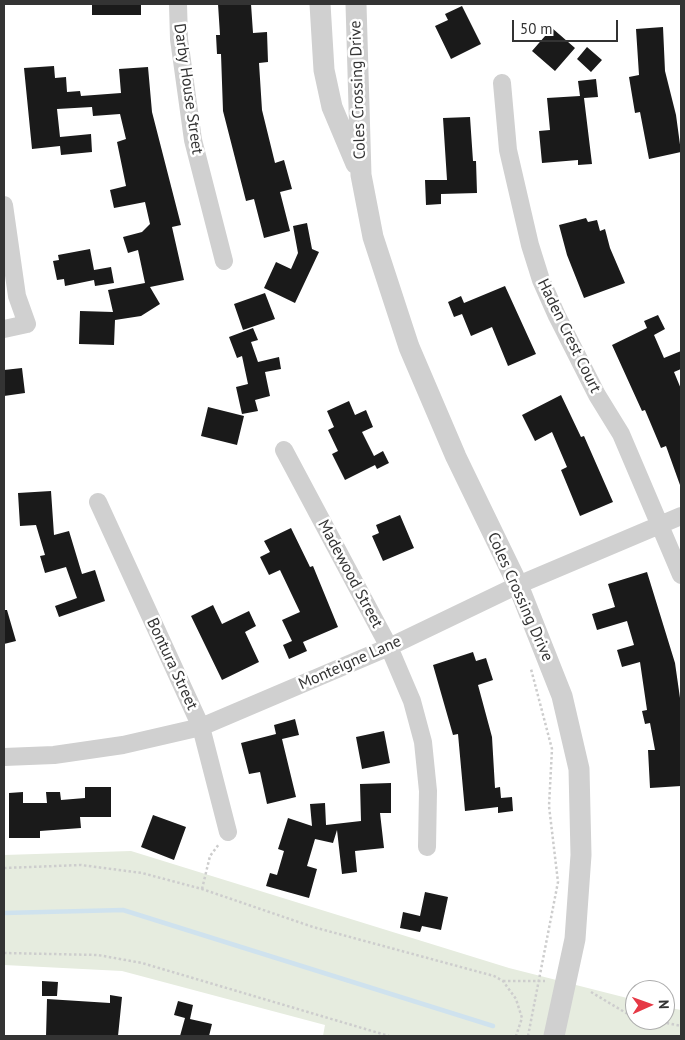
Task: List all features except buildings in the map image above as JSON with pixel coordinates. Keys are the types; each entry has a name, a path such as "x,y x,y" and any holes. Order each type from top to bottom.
{"street":[{"name":"Darby House Street","path":"178,4 179,39 193,140 224,261"},
{"name":"Coles Crossing Drive","path":"320,4 324,70 332,107 361,175"},
{"name":"Coles Crossing Drive","path":"356,4 361,175 373,237 409,347 456,457 518,585 562,696 579,769 581,855 575,939 554,1036"},
{"name":"Haden Crest Court","path":"502,84 508,150 530,245 541,280 597,395 621,434 681,574"},
{"path":"4,205 17,296 27,324 4,329"},
{"name":"Madewood Street","path":"284,450 389,647 412,701 423,742 428,790 427,847"},
{"name":"Bontura Street","path":"98,502 201,727 228,832"},
{"name":"Monteigne Lane","path":"4,757 54,755 113,746 201,727 389,647 518,585 681,516"}],"path":[{"path":"528,1036 558,882 549,806 552,749 530,664"},
{"path":"202,889 210,856 228,832"},
{"path":"4,868 81,865 142,872 202,889 313,927 494,976 503,981 516,999 522,1018 516,1036"},
{"path":"4,953 98,955 142,962 389,1036"},
{"path":"503,981 544,981"},
{"path":"591,992 625,1012"}],"shaded area":[{"path":"131,851 509,968 625,997 625,1030 675,1030 675,1009 681,1010 681,1036 323,1036 325,1025 122,971 4,965 4,855"}],"waterway":[{"path":"4,913 123,910 493,1026"}]}
